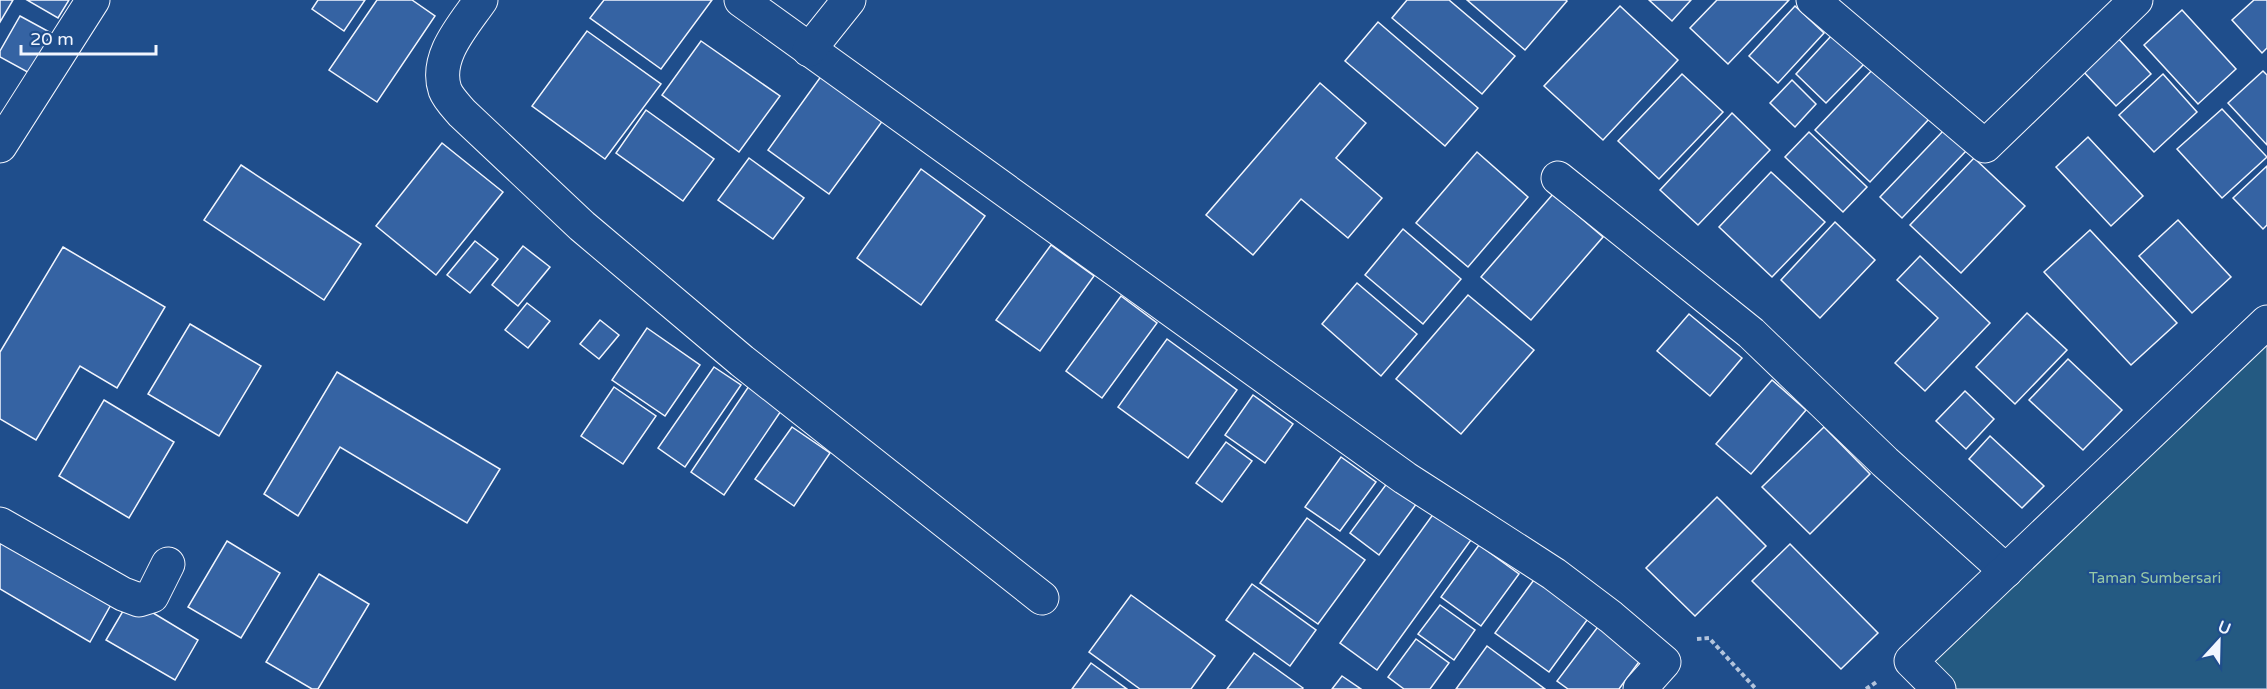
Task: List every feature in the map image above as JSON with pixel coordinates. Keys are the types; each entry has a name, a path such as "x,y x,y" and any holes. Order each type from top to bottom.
{"street":[{"path":"0,146 9,113 93,0"},
{"path":"481,0 454,39 444,61 442,73 446,92 462,113 582,226 742,361 1042,598"},
{"path":"741,0 1405,478 1554,574 1611,617 1664,662 1640,689"},
{"path":"809,50 849,0"},
{"path":"1813,0 1985,146 2136,0"},
{"path":"1558,178 1751,333 1885,462 2006,571"},
{"path":"1939,689 1911,661 2267,322"},
{"path":"0,524 123,594 139,600 152,596 168,564"}],"path":[{"path":"1664,662 1677,647 1690,640 1709,638 1756,689"}],"green space":[{"name":"Taman Sumbersari","path":"2267,319 2267,689 1936,689 1906,660"}],"building":[{"path":"0,0 13,0 0,22"},
{"path":"27,0 69,0 58,18"},
{"path":"318,0 365,0 344,31 312,9"},
{"path":"377,0 412,0 435,16 377,102 329,70"},
{"path":"604,0 712,0 661,69 590,18"},
{"path":"1407,0 1449,0 1515,56 1482,94 1392,18"},
{"path":"1467,0 1566,0 1567,1 1525,50"},
{"path":"1649,0 1691,0 1672,21"},
{"path":"1717,0 1789,0 1728,64 1690,28"},
{"path":"2254,0 2267,0 2267,48 2262,53 2232,20"},
{"path":"1620,6 1678,60 1603,140 1544,86"},
{"path":"1795,6 1824,33 1778,83 1749,56"},
{"path":"2182,10 2236,69 2198,104 2144,45"},
{"path":"20,16 55,35 33,75 0,57 0,51"},
{"path":"1378,22 1478,108 1445,146 1345,61"},
{"path":"587,31 661,84 605,159 532,106"},
{"path":"1832,35 1864,64 1826,103 1796,74"},
{"path":"2117,37 2151,74 2116,106 2081,69"},
{"path":"701,41 780,96 739,152 662,95"},
{"path":"1875,67 1930,118 1870,182 1815,130"},
{"path":"827,68 889,112 829,194 768,150"},
{"path":"2263,71 2267,75 2267,145 2228,103"},
{"path":"1682,74 1723,112 1659,179 1618,141"},
{"path":"2163,74 2197,112 2154,152 2119,115"},
{"path":"1792,80 1816,104 1795,127 1770,103"},
{"path":"1320,83 1366,123 1336,158 1382,198 1348,238 1301,199 1253,255 1206,215"},
{"path":"2222,109 2267,157 2222,198 2177,149"},
{"path":"646,110 714,159 683,201 616,153"},
{"path":"1732,113 1770,150 1698,225 1660,190"},
{"path":"1944,130 1966,151 1902,218 1880,197"},
{"path":"1809,132 1867,187 1843,212 1785,157"},
{"path":"2088,137 2143,196 2111,226 2056,167"},
{"path":"442,143 503,192 436,275 376,226"},
{"path":"1477,152 1528,197 1468,267 1416,223"},
{"path":"749,158 804,198 773,239 718,200"},
{"path":"1974,158 2025,206 1961,273 1910,225"},
{"path":"241,165 361,244 324,300 204,220"},
{"path":"2267,166 2267,225 2263,229 2233,198"},
{"path":"921,169 985,216 921,305 857,258"},
{"path":"1771,172 1825,222 1772,277 1719,227"},
{"path":"1553,194 1603,237 1531,320 1481,277"},
{"path":"2178,220 2231,277 2192,313 2139,256"},
{"path":"1835,222 1875,260 1820,318 1781,280"},
{"path":"1403,229 1461,279 1423,324 1365,275"},
{"path":"2090,230 2177,323 2131,365 2044,272"},
{"path":"475,241 498,259 470,293 447,275"},
{"path":"1051,245 1094,276 1040,351 996,320"},
{"path":"523,246 550,267 518,306 492,285"},
{"path":"63,247 165,307 117,388 80,366 36,440 0,419 0,352"},
{"path":"1920,256 1990,323 1925,391 1895,363 1938,318 1897,280"},
{"path":"1357,283 1417,334 1381,376 1322,324"},
{"path":"1468,295 1534,350 1461,434 1396,379"},
{"path":"1121,296 1157,323 1102,398 1066,371"},
{"path":"527,303 550,321 528,348 505,330"},
{"path":"2027,313 2067,350 2015,404 1976,367"},
{"path":"1689,314 1742,358 1710,396 1657,351"},
{"path":"600,320 619,335 599,359 580,344"},
{"path":"190,324 261,366 219,436 148,394"},
{"path":"647,328 700,365 665,416 612,380"},
{"path":"1167,339 1237,390 1188,458 1118,407"},
{"path":"2068,359 2122,410 2083,450 2029,400"},
{"path":"714,367 741,385 685,467 658,448"},
{"path":"337,372 500,469 467,523 340,447 298,516 264,494"},
{"path":"1772,380 1806,410 1751,474 1716,444"},
{"path":"749,386 783,408 724,495 691,472"},
{"path":"614,387 656,416 623,464 581,436"},
{"path":"1965,391 1994,419 1966,449 1936,421"},
{"path":"1253,395 1293,424 1265,463 1225,435"},
{"path":"104,400 174,442 129,518 59,476"},
{"path":"792,427 830,453 794,506 755,479"},
{"path":"1824,427 1870,474 1810,534 1762,487"},
{"path":"1990,436 2044,486 2022,508 1969,459"},
{"path":"1226,442 1252,461 1222,502 1196,483"},
{"path":"1341,457 1376,482 1340,531 1305,507"},
{"path":"1388,482 1417,503 1379,555 1350,533"},
{"path":"1717,497 1766,546 1695,616 1646,568"},
{"path":"1434,513 1471,540 1377,670 1340,643"},
{"path":"1307,518 1365,560 1318,624 1260,583"},
{"path":"0,533 113,601 90,642 0,589"},
{"path":"227,541 280,573 241,638 188,607"},
{"path":"1790,544 1878,633 1841,669 1752,581"},
{"path":"1479,545 1519,574 1481,626 1441,597"},
{"path":"319,574 369,604 318,689 312,689 266,662"},
{"path":"1536,577 1590,616 1549,672 1495,633"},
{"path":"1252,584 1316,630 1290,666 1226,620"},
{"path":"1131,595 1215,656 1191,689 1140,689 1089,652"},
{"path":"130,599 198,640 175,680 106,640"},
{"path":"1440,605 1475,630 1454,660 1418,634"},
{"path":"1600,624 1644,655 1619,689 1568,689 1557,681"},
{"path":"1416,639 1449,663 1430,689 1404,689 1388,677"},
{"path":"1487,646 1545,689 1456,689"},
{"path":"1254,653 1303,688 1227,689"},
{"path":"1091,663 1127,689 1072,689"},
{"path":"1342,676 1361,689 1332,689"}]}
